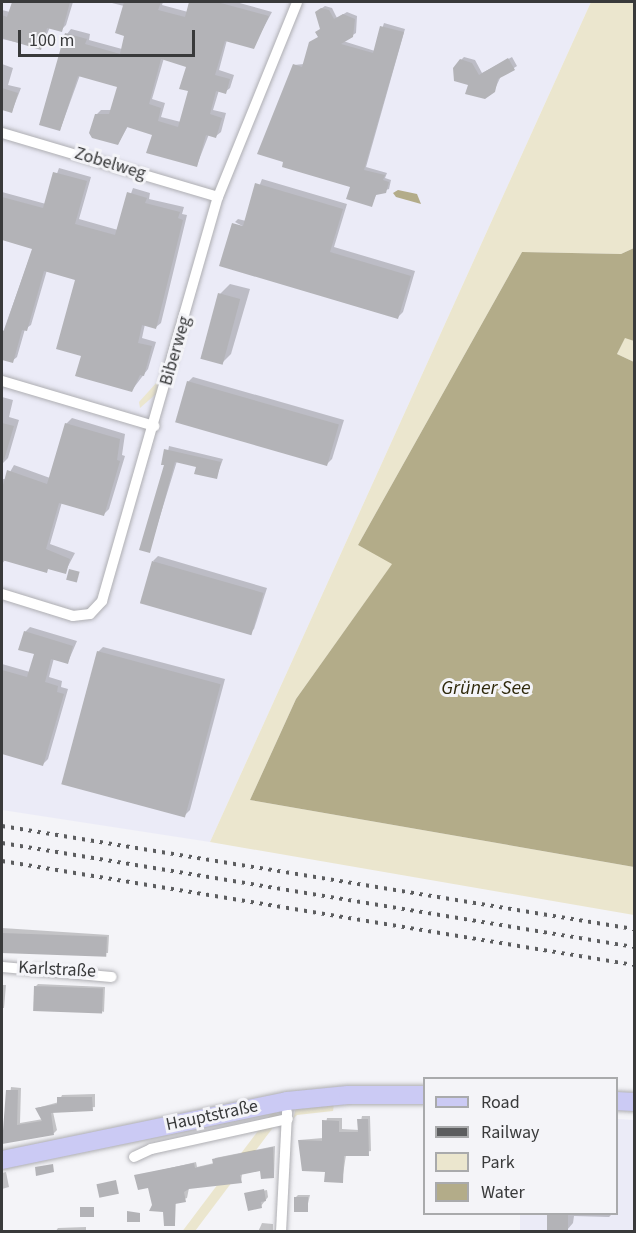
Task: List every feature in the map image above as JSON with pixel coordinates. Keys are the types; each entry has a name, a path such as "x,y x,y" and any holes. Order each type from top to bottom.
{"main road":[{"name":"Hauptstraße","path":"2,1160 287,1110 348,1095 423,1095"},
{"path":"618,1101 634,1102"}],"street":[{"name":"Biberweg","path":"2,594 73,616 90,614 97,608 154,426 218,197 297,2"},
{"name":"Zobelweg","path":"2,132 218,197"},
{"path":"2,381 154,426"},
{"name":"Karlstraße","path":"2,967 112,977"},
{"path":"281,1232 287,1110"},
{"name":"Hauptstraße","path":"134,1157 151,1149 287,1110"}],"shaded area":[{"path":"2,2 591,2 210,842 2,810"},
{"path":"618,1119 634,1120 634,1231 520,1232 520,1215 618,1215"}],"green space":[{"path":"591,2 633,2 634,7 634,248 621,254 522,252 358,545 393,563 296,699 250,800 634,867 634,915 210,842"},
{"path":"625,337 634,341 634,362 617,354"},
{"path":"158,381 157,393 140,408 139,402"},
{"path":"334,1104 333,1111 297,1115 293,1119 296,1108"},
{"path":"273,1111 281,1117 194,1232 182,1232"}],"water":[{"path":"398,190 417,194 421,204 396,197 393,193"},
{"name":"Grüner See","path":"634,248 634,341 625,338 617,354 634,362 634,867 250,800 296,699 392,564 358,545 522,252 621,254"}],"building":[{"path":"12,2 70,2 62,32 47,28 41,50 2,38 2,15 7,17"},
{"path":"124,2 161,2 158,10 185,17 189,2 217,2 269,16 254,49 225,41 215,75 230,79 226,94 216,91 210,114 222,118 216,138 206,135 197,167 146,153 152,135 127,127 118,145 92,138 89,133 95,114 109,114 117,87 78,76 60,131 39,125 65,33 87,39 85,44 120,54 124,36 115,33","holes":["161,59 186,67 179,89 188,91 178,127 158,121 161,108 149,104"]},
{"path":"321,8 329,10 334,19 343,14 355,19 353,37 341,44 373,53 380,26 404,32 364,170 385,175 383,180 389,182 386,193 376,195 372,207 346,199 350,187 282,167 283,162 257,154 293,64 302,67 309,42 318,37 315,32 320,29 315,12"},
{"path":"508,58 515,70 498,79 495,92 485,99 465,94 468,85 454,81 453,68 460,59 472,63 479,75"},
{"path":"2,88 18,93 12,113 2,110"},
{"path":"53,172 87,181 75,224 115,235 127,192 147,198 145,203 180,212 178,218 183,220 156,329 142,325 138,343 152,346 144,376 140,375 132,392 75,376 81,356 56,349 75,280 44,271 27,331 22,330 13,363 2,360 2,330 4,331 32,249 2,240 2,197 43,208"},
{"path":"255,183 343,209 330,252 411,276 398,319 219,266 232,223 243,226"},
{"path":"218,293 240,299 223,365 200,359"},
{"path":"187,381 339,425 327,466 175,422"},
{"path":"2,423 14,426 4,460 2,459"},
{"path":"65,423 120,439 117,460 120,461 104,516 59,503 46,549 70,559 66,574 48,569 47,573 2,560 2,489 7,470 47,484"},
{"path":"164,449 221,462 217,479 194,474 196,467 175,462 150,553 139,550 164,465 161,465"},
{"path":"152,561 264,593 251,635 140,603"},
{"path":"69,569 80,572 77,582 66,580"},
{"path":"24,631 73,646 68,664 51,659 45,682 58,686 57,692 64,694 43,766 2,754 2,670 27,677 34,654 18,650"},
{"path":"97,651 221,684 185,817 61,784"},
{"path":"2,933 107,937 106,957 2,953"},
{"path":"34,986 103,988 102,1013 33,1011"},
{"path":"6,1090 18,1090 17,1125 42,1121 35,1108 57,1104 57,1097 92,1097 93,1111 51,1113 54,1135 2,1144"},
{"path":"357,1119 368,1119 369,1156 344,1156 343,1183 324,1182 325,1172 302,1171 298,1140 322,1141 322,1120 339,1121 339,1132 358,1132"},
{"path":"273,1147 274,1178 261,1179 260,1171 240,1175 242,1183 189,1189 184,1192 186,1202 175,1204 175,1226 164,1226 163,1212 149,1211 152,1205 148,1188 138,1190 134,1175 194,1163 195,1168 213,1164 212,1159"},
{"path":"53,1164 54,1172 36,1176 35,1167"},
{"path":"116,1180 119,1194 99,1198 96,1184"},
{"path":"264,1189 266,1201 261,1202 262,1208 248,1211 244,1193"},
{"path":"294,1197 308,1197 308,1212 294,1212"},
{"path":"80,1207 94,1207 94,1217 80,1217"},
{"path":"127,1211 140,1213 140,1222 127,1222"},
{"path":"547,1215 568,1215 568,1231 547,1231"}],"railway":[{"path":"2,826 634,929"},
{"path":"2,843 634,947"},
{"path":"2,861 634,965"}]}
